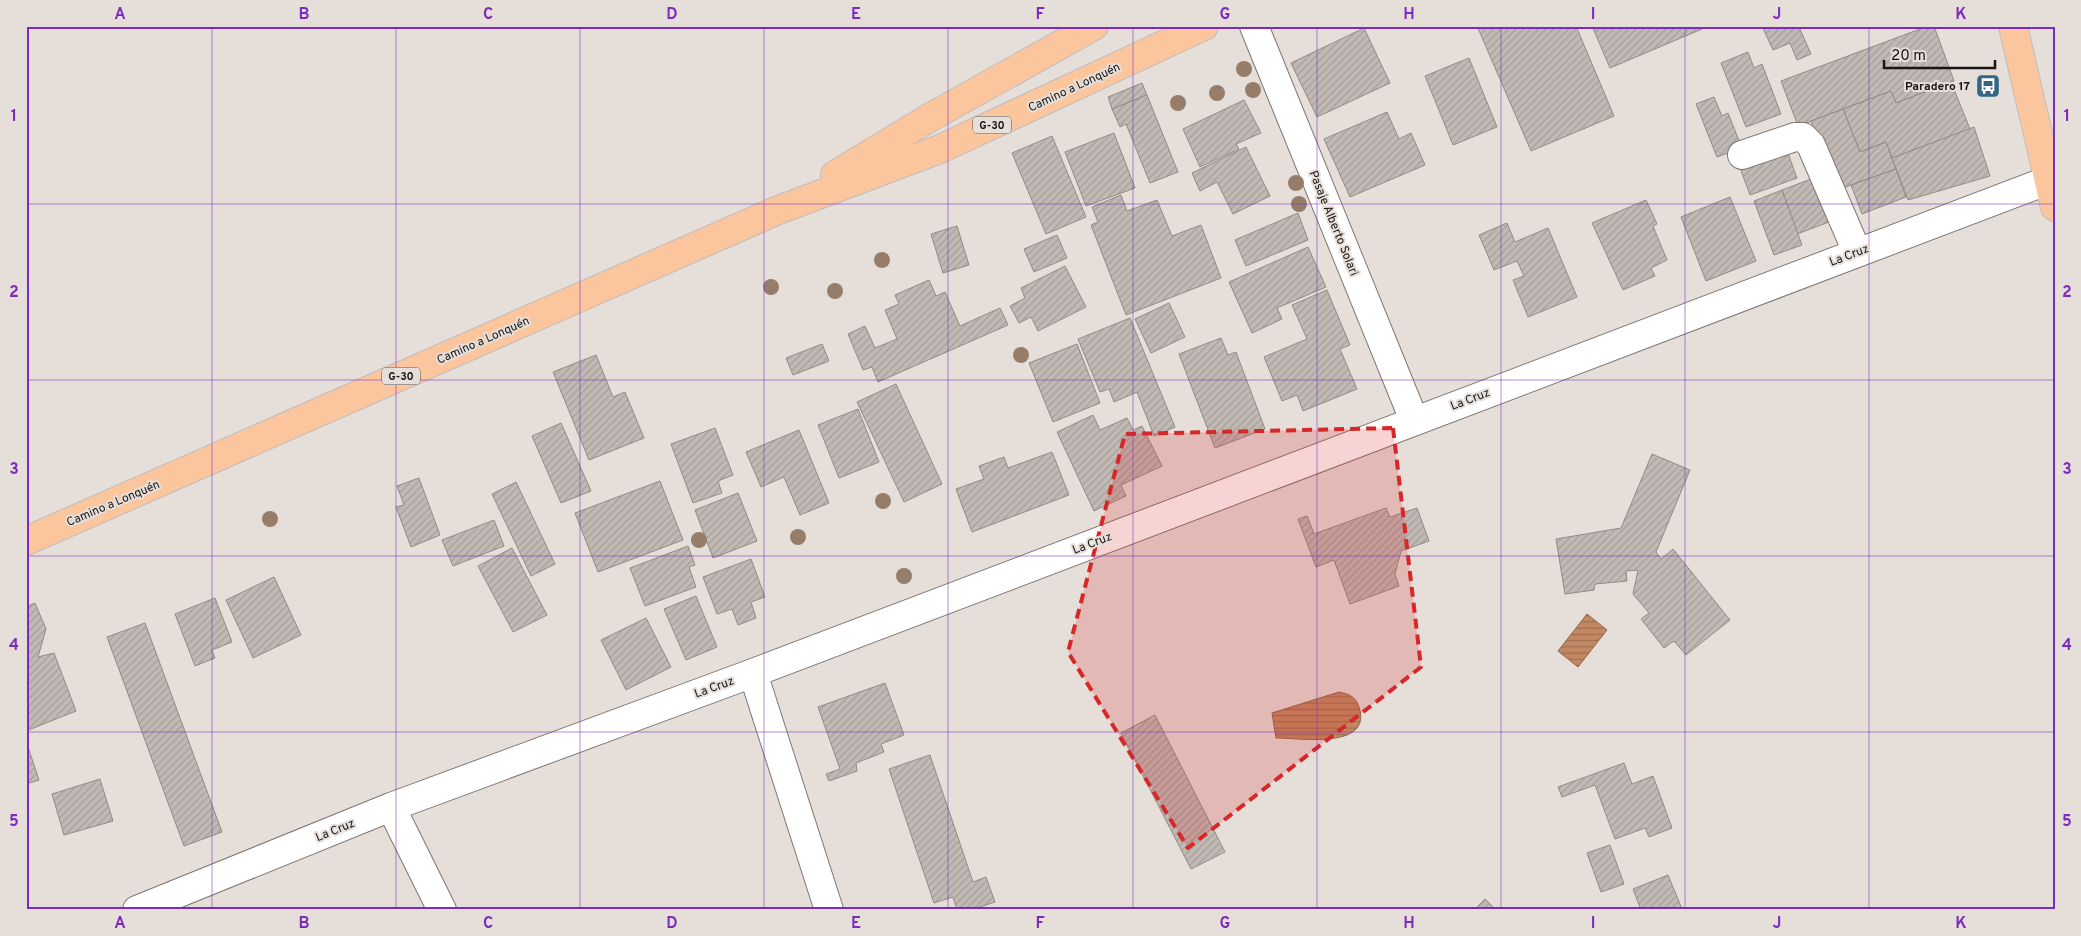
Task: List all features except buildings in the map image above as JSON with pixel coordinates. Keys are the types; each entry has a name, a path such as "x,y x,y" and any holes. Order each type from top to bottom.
{"main road":[{"name":"Camino a Lonquén","path":"776,211 928,118 1094,26"},
{"name":"Camino a Lonquén","path":"26,540 776,211 940,149 1204,26"},
{"path":"2013,26 2055,207"}],"street":[{"name":"Pasaje Alberto Solari","path":"1254,26 1414,420"},
{"path":"1742,155 1795,137 1803,137 1811,145 1857,252"},
{"name":"La Cruz","path":"143,909 391,807 753,673 2049,180"},
{"path":"753,673 829,910"},
{"path":"391,807 442,910"}],"highlighted area":[{"path":"1393,428 1421,667 1188,848 1068,652 1125,434"}],"shaded area":[{"path":"1587,614 1607,630 1578,667 1558,651"},
{"path":"1339,692 1352,696 1358,704 1360,721 1355,730 1345,736 1331,739 1276,738 1272,713"}],"place":[{"name":"Paradero 17","path":"1988,86"}]}
